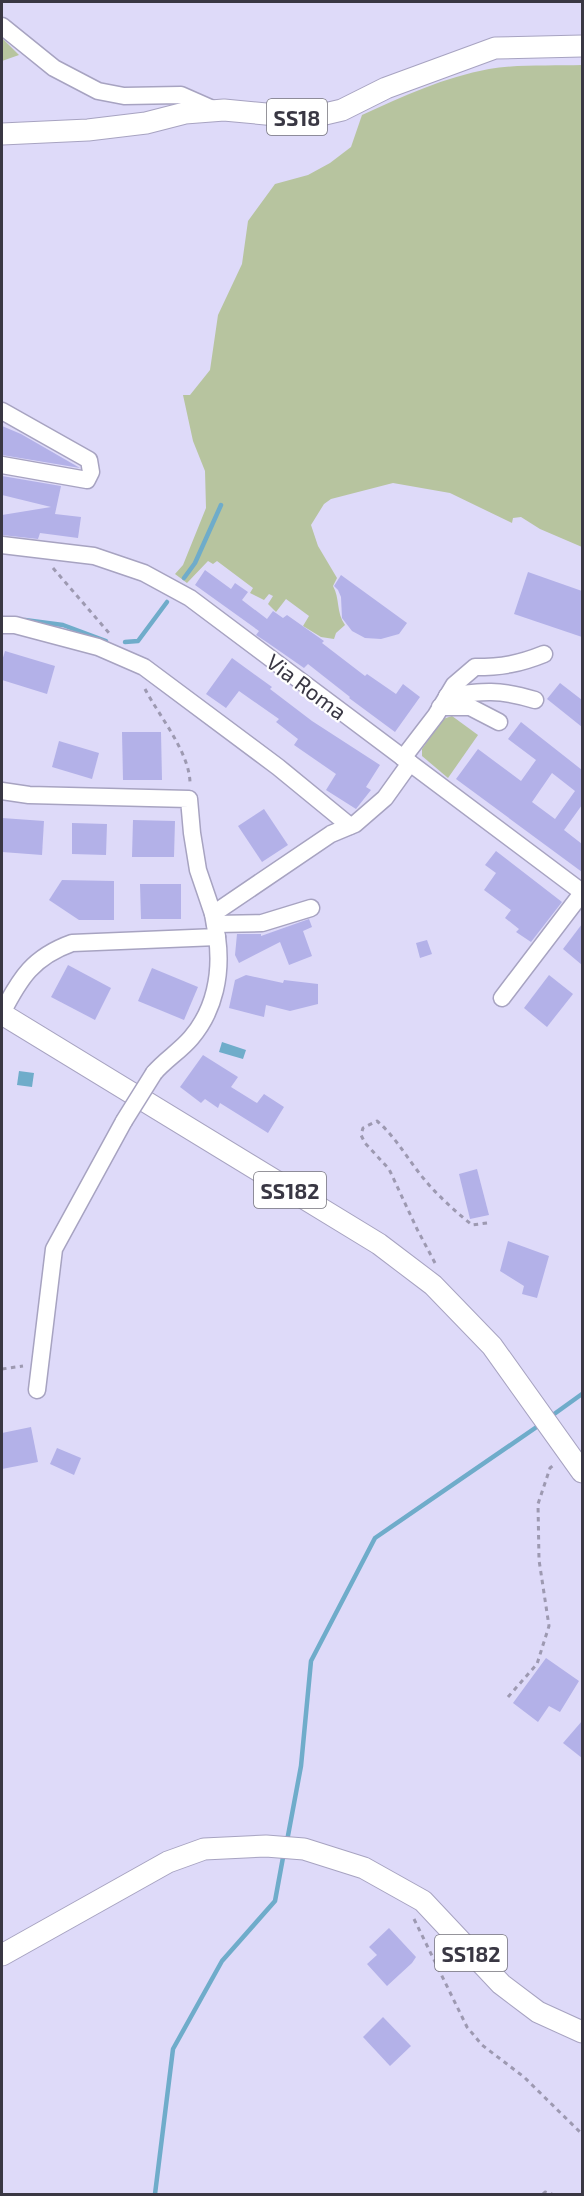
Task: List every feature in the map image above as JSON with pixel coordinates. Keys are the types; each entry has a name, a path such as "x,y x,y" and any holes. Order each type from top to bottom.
{"main road":[{"name":"SS18","path":"2,134 88,130 146,123 185,113 215,110 308,118 342,110 386,88 495,48 582,46"},
{"name":"SS182","path":"2,1013 379,1244 433,1286 492,1346 582,1472"},
{"name":"SS182","path":"2,1955 168,1862 204,1849 266,1846 304,1849 364,1868 423,1902 501,1984 538,2012 582,2032"}],"street":[{"path":"2,26 54,68 98,91 124,96 181,95 215,110"},
{"path":"2,411 89,460 91,472 87,480 2,465"},
{"name":"Via Roma","path":"2,545 94,556 144,573 190,598 582,892"},
{"path":"2,625 15,625 98,647 144,667 278,768 350,826"},
{"path":"215,925 331,834 350,826 386,798 454,685 475,667 520,664 544,654"},
{"path":"444,702 491,690 517,694 535,700"},
{"path":"444,702 470,707 499,722"},
{"path":"2,791 29,795 189,799 198,870 215,925 219,972 213,1002 203,1023 190,1040 164,1061 154,1073 124,1121 54,1249 37,1390"},
{"path":"502,998 582,892"},
{"path":"2,1013 18,983 30,968 46,955 72,943 215,925 262,924 311,908"}],"path":[{"path":"49,563 113,639"},
{"path":"144,687 180,750 190,779 189,799"},
{"path":"433,1286 440,1276 433,1257 389,1169 365,1143 361,1135 363,1128 377,1121 449,1206 472,1225 487,1223"},
{"path":"2,1369 40,1364"},
{"path":"508,1697 537,1664 549,1626 539,1560 538,1504 550,1468 568,1451"},
{"path":"412,1914 467,2027 482,2045 524,2077 582,2134"},
{"path":"543,2194 546,2192 552,2194"}],"green space":[{"path":"2,38 19,55 2,61"},
{"path":"582,65 582,547 540,529 521,517 513,518 512,523 450,493 393,483 331,499 324,504 311,525 318,546 337,578 333,586 337,595 340,616 345,625 336,633 334,639 321,637 303,626 309,616 286,599 276,612 268,604 273,596 269,594 264,600 250,593 253,588 217,561 213,564 208,561 187,583 175,574 183,565 206,508 205,471 193,441 183,395 190,395 210,370 218,315 242,264 248,221 275,184 308,175 330,163 351,147 362,115 424,88 473,72 500,67"},
{"path":"452,716 478,735 448,778 422,756 422,749 443,719"}],"water":[{"path":"222,1042 246,1050 243,1059 219,1052"},
{"path":"19,1071 34,1073 32,1087 17,1085"}],"building":[{"path":"2,426 21,434 80,468 2,455"},
{"path":"2,476 61,486 55,514 81,517 78,538 40,533 38,539 2,535 2,515 51,507 2,495"},
{"path":"205,570 231,589 235,583 248,592 242,600 267,619 273,611 283,618 287,615 324,641 322,643 365,676 367,674 396,694 403,684 420,697 395,732 308,664 304,668 256,635 259,631 195,585"},
{"path":"528,572 582,591 582,637 514,614"},
{"path":"341,575 407,623 399,634 381,639 365,638 352,631 342,618 341,597 334,586"},
{"path":"5,651 55,666 47,694 2,680 2,661"},
{"path":"232,658 272,687 270,689 312,721 380,765 366,787 371,790 356,809 326,790 336,774 294,745 298,739 276,722 279,719 239,691 226,708 206,694"},
{"path":"560,683 582,700 582,727 547,699"},
{"path":"521,722 582,770 582,805 564,830 582,844 582,872 456,779 478,749 521,781 536,760 508,739","holes":["552,773 575,791 555,819 532,802"]},
{"path":"122,732 161,732 162,780 123,780"},
{"path":"59,741 99,753 92,779 52,767"},
{"path":"264,809 288,845 262,862 238,826"},
{"path":"2,818 44,821 42,855 2,852"},
{"path":"133,820 175,821 174,857 132,857"},
{"path":"72,823 107,824 106,855 72,854"},
{"path":"496,851 562,902 531,942 516,932 519,929 505,918 511,910 484,890 496,873 485,865"},
{"path":"62,880 114,881 114,920 79,920 49,900"},
{"path":"140,884 181,884 181,919 141,919"},
{"path":"309,919 312,927 303,931 312,956 289,965 280,942 239,963 235,955 237,934 261,934 261,936"},
{"path":"582,924 582,965 563,949"},
{"path":"427,940 432,954 420,958 416,943"},
{"path":"68,965 111,988 95,1020 51,997"},
{"path":"152,968 198,987 184,1020 138,1001"},
{"path":"246,975 283,983 284,980 318,984 318,1004 290,1011 266,1005 264,1017 229,1008 235,980"},
{"path":"549,975 573,994 547,1027 524,1008"},
{"path":"203,1055 238,1077 231,1087 257,1103 264,1094 284,1107 268,1133 220,1103 218,1108 205,1099 201,1103 180,1087"},
{"path":"477,1169 489,1215 470,1219 459,1174"},
{"path":"508,1241 549,1256 537,1298 522,1294 524,1286 500,1271"},
{"path":"31,1427 38,1462 2,1469 2,1433"},
{"path":"57,1448 81,1458 74,1475 50,1464"},
{"path":"546,1658 579,1681 560,1712 549,1706 538,1722 513,1703"},
{"path":"582,1721 582,1758 563,1743"},
{"path":"389,1928 416,1957 387,1986 367,1964 377,1955 369,1947"},
{"path":"383,2017 411,2046 390,2066 363,2037"}],"waterway":[{"path":"184,578 195,563 221,505"},
{"path":"125,642 138,641 167,602"},
{"path":"25,620 63,625 106,641"},
{"path":"550,1417 582,1394"},
{"path":"287,1841 301,1766 311,1661 375,1538 541,1424"},
{"path":"155,2194 173,2049 222,1961 275,1901 284,1852"}]}
